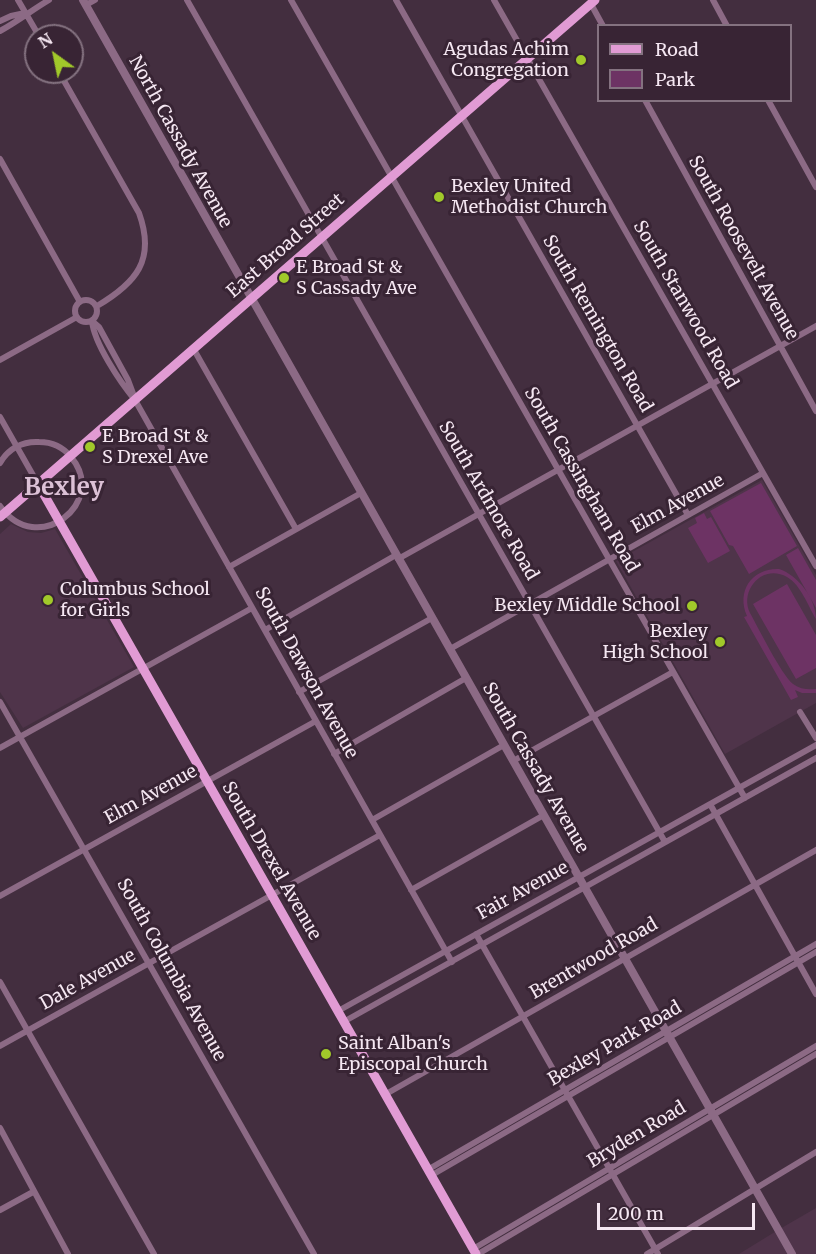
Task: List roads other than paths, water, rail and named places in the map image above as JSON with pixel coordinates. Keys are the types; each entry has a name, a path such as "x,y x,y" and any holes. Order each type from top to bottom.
{"main road":[{"name":"East Broad Street","path":"2,512 38,484 593,2"},
{"name":"South Drexel Avenue","path":"38,484 476,1252"}],"street":[{"path":"18,0 32,24"},
{"path":"0,31 49,0"},
{"path":"84,3 95,0"},
{"name":"South Ardmore Road","path":"187,0 665,843"},
{"name":"South Cassingham Road","path":"291,0 745,798"},
{"name":"South Remington Road","path":"396,0 688,515"},
{"name":"South Stanwood Road","path":"494,0 816,566"},
{"path":"713,0 726,24"},
{"path":"593,2 602,24"},
{"name":"North Cassady Avenue","path":"84,3 250,298"},
{"path":"0,21 26,13"},
{"path":"66,84 139,213 146,234 144,255 135,276 120,292 97,306"},
{"name":"South Roosevelt Avenue","path":"646,102 816,411"},
{"path":"769,102 816,187"},
{"path":"0,159 80,302"},
{"name":"South Cassady Avenue","path":"250,298 792,1254"},
{"path":"80,302 91,301 97,306"},
{"path":"80,302 75,310 82,322 92,321 97,314 97,306"},
{"path":"0,360 77,317"},
{"name":"South Dawson Avenue","path":"92,321 99,327 128,380 135,400 452,962"},
{"path":"265,630 816,326"},
{"path":"193,348 296,529"},
{"path":"0,417 38,484"},
{"path":"0,463 9,452 17,447 32,442 45,442 59,447 70,456 81,480 80,496 73,510 60,522 46,527 30,528 17,523 2,512"},
{"name":"Elm Avenue","path":"450,649 763,473"},
{"path":"230,567 361,493"},
{"path":"0,748 252,608"},
{"path":"299,692 432,618"},
{"path":"513,761 673,672"},
{"path":"334,754 466,678"},
{"name":"South Columbia Avenue","path":"0,702 314,1254"},
{"path":"800,712 816,738"},
{"name":"Elm Avenue","path":"0,896 316,721"},
{"path":"372,820 504,745"},
{"name":"Fair Avenue","path":"338,1011 816,745"},
{"name":"Fair Avenue","path":"345,1022 816,758"},
{"path":"710,804 816,994"},
{"path":"411,890 544,815"},
{"name":"Dale Avenue","path":"0,1046 380,835"},
{"name":"Brentwood Road","path":"386,1094 816,850"},
{"path":"476,934 656,1252"},
{"name":"Bexley Park Road","path":"430,1172 796,959 816,944"},
{"name":"Bexley Park Road","path":"796,959 816,952"},
{"path":"0,982 154,1254"},
{"name":"Bryden Road","path":"476,1252 711,1112 816,1046"},
{"name":"Bryden Road","path":"711,1112 816,1054"},
{"path":"0,1128 68,1254"},
{"path":"647,1254 656,1252 816,1152"},
{"path":"0,1210 33,1192"}],"place":[{"name":"Agudas Achim Congregation","path":"581,60"},
{"name":"Bexley United Methodist Church","path":"439,197"},
{"name":"E Broad St & S Cassady Ave","path":"284,278"},
{"name":"E Broad St & S Drexel Ave","path":"90,447"},
{"name":"Columbus School for Girls","path":"48,600"},
{"name":"Bexley Middle School","path":"692,606"},
{"name":"Bexley High School","path":"720,642"},
{"name":"Saint Alban's Episcopal Church","path":"326,1054"}],"district":[{"name":"Bexley","path":"64,488"}]}
